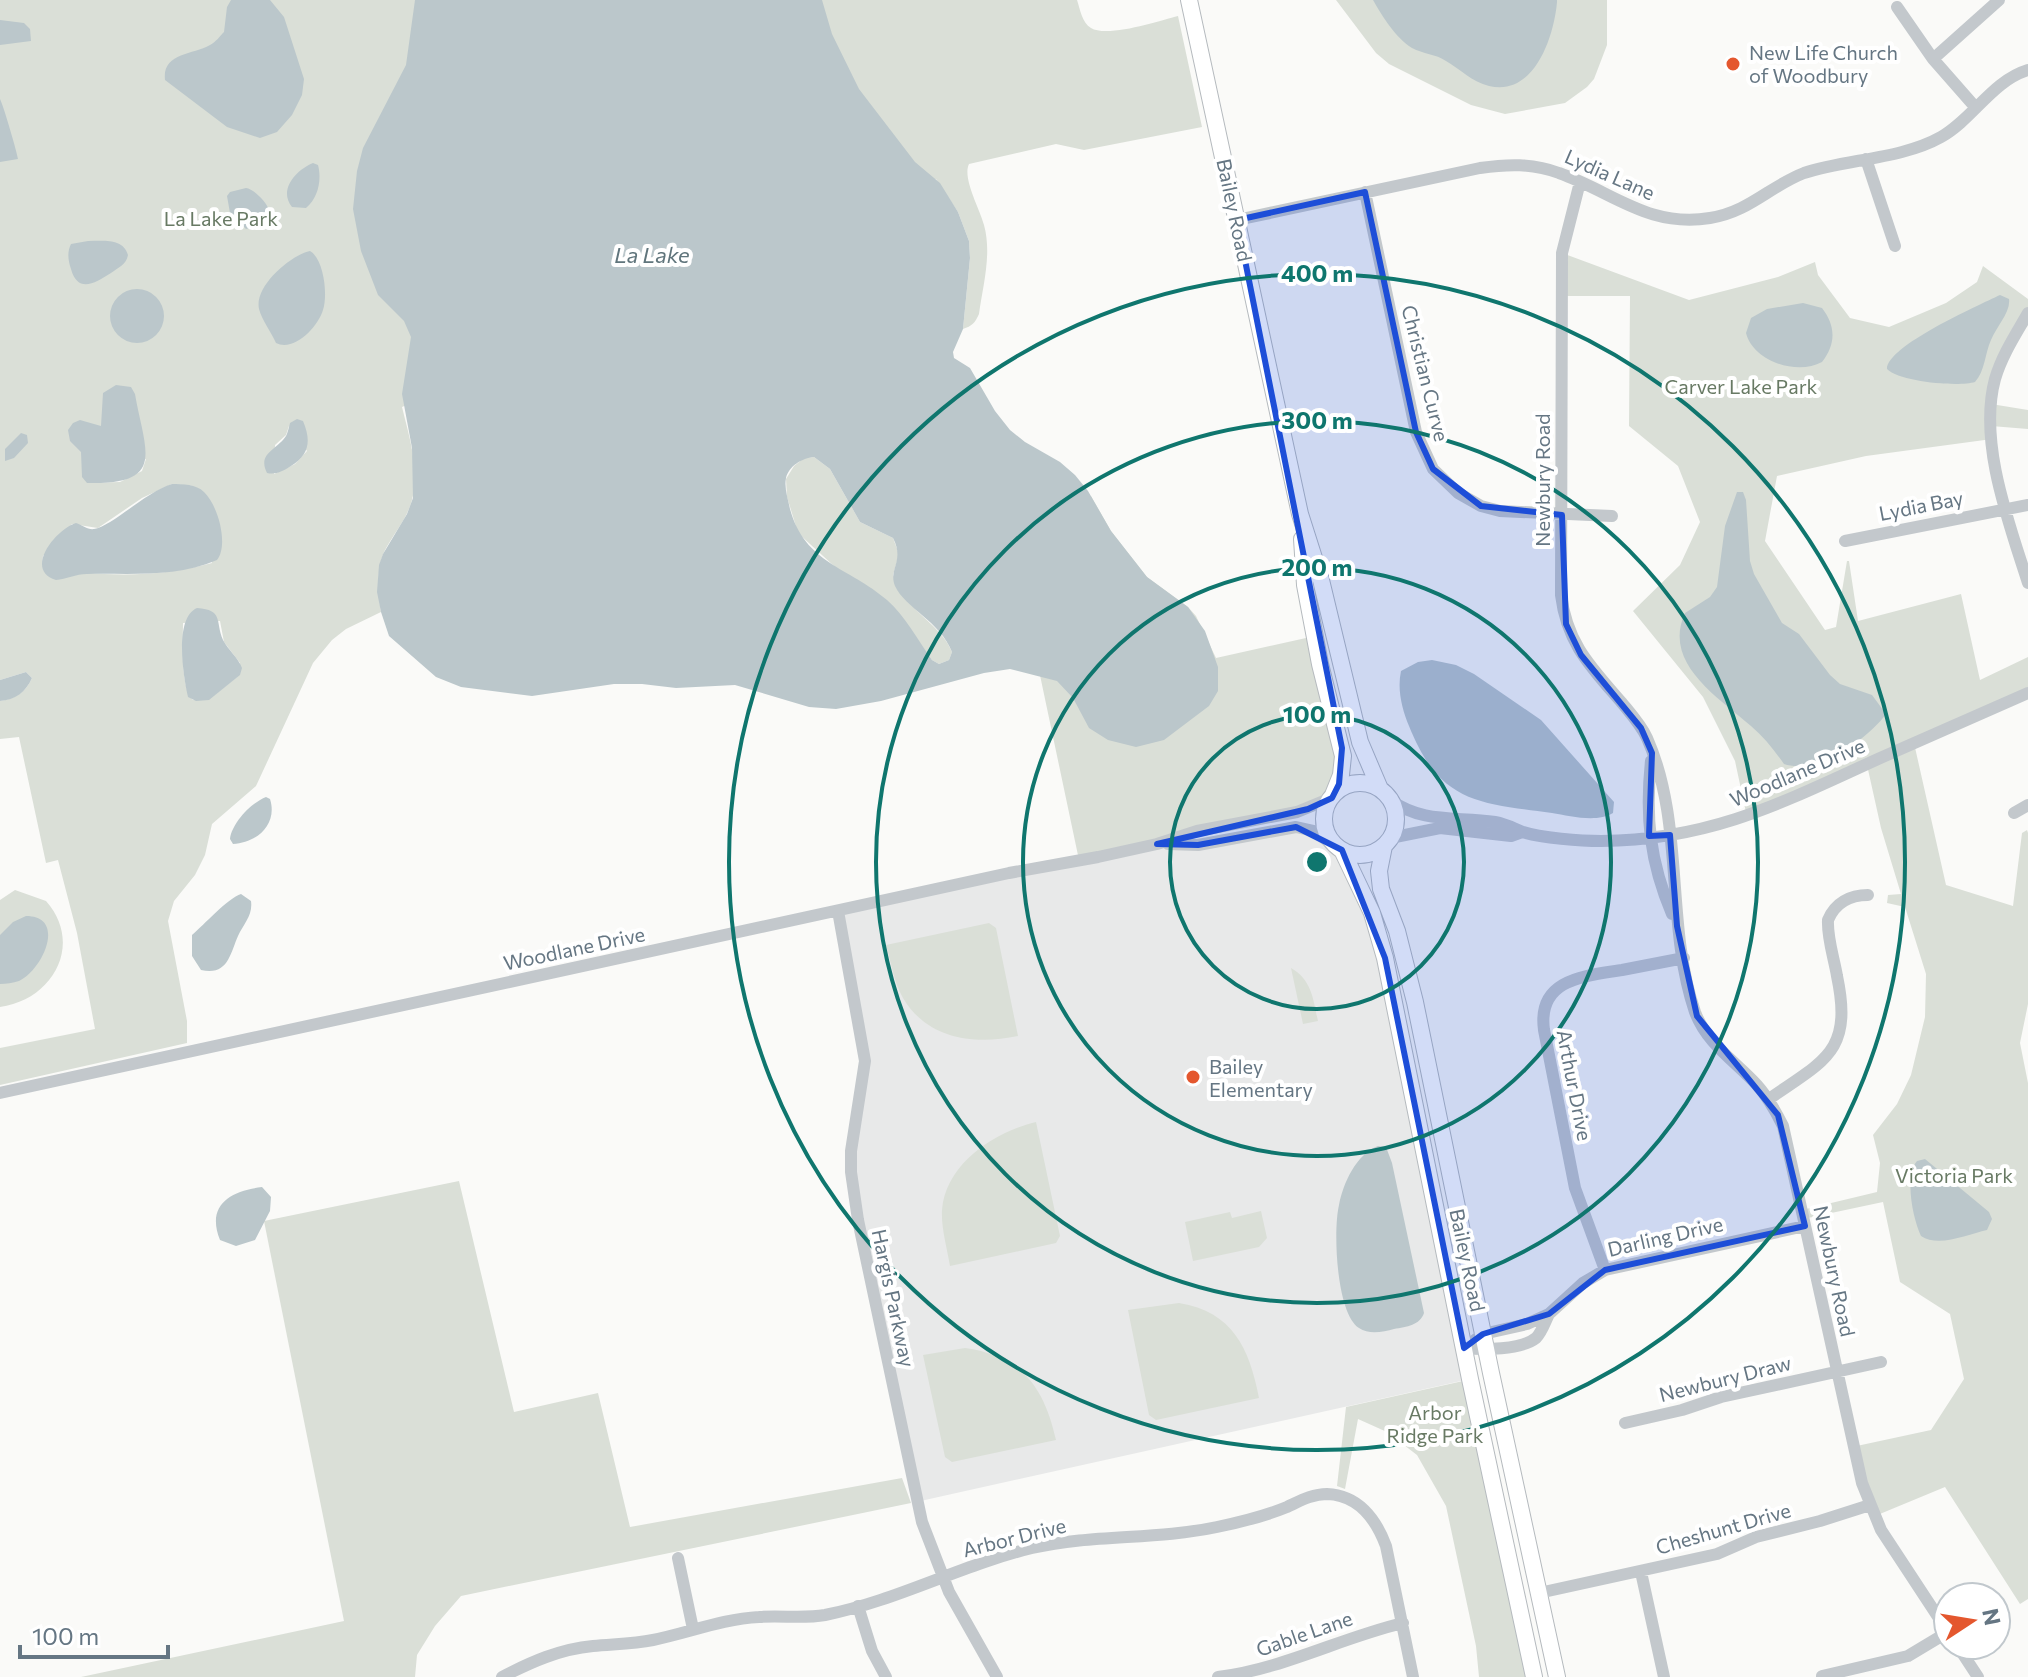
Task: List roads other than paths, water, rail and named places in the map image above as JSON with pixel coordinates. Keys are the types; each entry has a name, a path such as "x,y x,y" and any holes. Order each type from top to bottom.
{"main road":[{"name":"Bailey Road","path":"1189,0 1300,514 1321,580 1360,742 1385,794"},
{"name":"Bailey Road","path":"1300,514 1305,585 1343,756 1341,775 1332,797"},
{"path":"1352,784 1366,784 1385,794 1396,819 1387,842 1377,851 1359,855 1340,849 1324,825 1326,806 1332,797 1352,784"},
{"name":"Bailey Road","path":"1387,842 1379,878 1404,955 1415,1002 1557,1677"},
{"name":"Bailey Road","path":"1340,849 1372,913 1385,958 1534,1677"}],"street":[{"path":"1933,59 1999,0"},
{"path":"1897,7 1933,59 1976,108"},
{"name":"Lydia Lane","path":"1237,220 1510,164 1541,167 1643,212 1675,219 1719,216 1743,208 1804,173 1932,142 1952,130 2010,78 2028,70"},
{"path":"1866,159 1895,246"},
{"name":"Newbury Road","path":"1580,182 1562,253 1561,595 1566,624 1581,655 1641,728 1652,753 1663,787 1670,835 1677,926"},
{"name":"Christian Curve","path":"1365,192 1416,432 1433,469 1458,493 1481,506 1512,513 1612,516"},
{"path":"2028,313 2000,365 1991,404 1991,432 2005,509 2028,583"},
{"name":"Lydia Bay","path":"1845,541 2028,505"},
{"name":"Woodlane Drive","path":"1387,842 1440,828 1511,836 1522,832 1588,840 1670,835 1720,825 1773,807 2028,693"},
{"name":"Newbury Road","path":"1652,753 1648,789 1649,836 1655,866 1677,926 1692,1001 1713,1043 1769,1099 1786,1135 1853,1452 1870,1505 1891,1547 1932,1608"},
{"name":"Woodlane Drive","path":"1385,794 1423,816 1493,822 1514,826 1522,832"},
{"name":"Woodlane Drive","path":"0,1093 1009,873 1157,844 1197,831 1297,812 1332,797"},
{"path":"2014,813 2028,805"},
{"name":"Woodlane Drive","path":"1157,844 1198,845 1296,827 1314,831 1340,849"},
{"path":"1769,1099 1819,1065 1839,1037 1844,1012 1828,920 1843,901 1868,895"},
{"name":"Hargis Parkway","path":"838,911 865,1061 851,1151 853,1193 916,1502 942,1578 997,1677"},
{"name":"Arthur Drive","path":"1605,1270 1573,1181 1544,1030 1544,1010 1553,993 1572,980 1684,958"},
{"name":"Darling Drive","path":"1464,1348 1485,1342 1534,1339 1549,1314 1583,1283 1605,1270 1805,1226"},
{"name":"Newbury Draw","path":"1625,1423 1682,1410 1727,1395 1881,1362"},
{"name":"Arbor Drive","path":"502,1677 543,1657 569,1650 643,1642 760,1616 802,1618 858,1606 1032,1548 1067,1542 1186,1533 1244,1521 1307,1497 1327,1494 1352,1501 1375,1521 1386,1546 1413,1677"},
{"name":"Cheshunt Drive","path":"1539,1593 1717,1554 1756,1537 1870,1505"},
{"path":"678,1558 693,1629"},
{"path":"1641,1572 1664,1677"},
{"path":"858,1606 872,1651 886,1677"},
{"name":"Gable Lane","path":"1218,1677 1245,1675 1292,1661 1354,1636 1403,1623"},
{"path":"1822,1676 1908,1656 1932,1642"}],"water":[{"path":"231,0 270,0 284,17 304,79 302,95 292,115 277,132 260,138 227,127 165,80 165,71 173,60 210,45 224,32 227,7"},
{"name":"La Lake","path":"415,0 822,0 832,34 859,89 915,162 940,183 958,212 969,241 963,329 953,352 954,358 970,368 1010,430 1075,475 1111,531 1147,577 1188,607 1205,631 1218,667 1218,691 1209,706 1164,740 1136,747 1108,740 1089,728 1073,698 1057,681 1010,669 836,709 809,707 735,685 676,688 614,684 532,696 461,687 436,677 389,636 377,592 383,554 413,498 412,448 402,394 411,337 404,321 378,295 361,251 353,209 363,148 406,65","holes":["814,457 830,469 860,522 893,538 897,553 893,575 895,586 947,641 952,652 949,660 939,664 932,660 894,606 830,563 806,542 797,527 786,494 788,474 797,463"]},
{"path":"1373,0 1557,2 1551,31 1539,61 1530,73 1505,87 1483,84 1442,59 1412,48 1395,33"},
{"path":"0,20 24,23 30,29 31,41 0,45"},
{"path":"0,99 18,159 0,162"},
{"path":"313,163 318,165 319,171 316,194 306,208 292,207 288,201 288,187 301,170"},
{"path":"246,188 260,197 269,210 261,225 246,229 230,213 227,196 230,192"},
{"path":"88,241 117,243 128,255 124,264 111,273 93,283 83,284 74,277 68,253 71,244"},
{"path":"310,251 319,261 324,278 323,310 316,324 297,341 283,345 276,343 259,309 262,291 284,265"},
{"path":"137,289 156,297 164,316 156,335 137,343 118,335 110,316 118,297"},
{"path":"2000,295 2009,299 2008,309 1991,340 1981,373 1975,382 1930,382 1904,377 1887,369 1901,349 1917,338"},
{"path":"1803,303 1822,308 1832,328 1832,342 1822,362 1812,366 1789,366 1757,351 1746,333 1751,318 1767,309"},
{"path":"116,385 131,387 135,394 145,461 140,471 130,478 87,483 82,477 81,452 70,441 68,430 80,420 101,426 103,393"},
{"path":"297,419 303,421 308,440 302,457 285,469 267,473 266,456 286,436 290,423"},
{"path":"21,433 27,435 28,443 14,458 5,461 5,449"},
{"path":"172,484 197,487 214,506 222,535 217,560 169,572 83,574 56,580 42,568 46,550 68,527 76,523 92,529 101,527"},
{"path":"1737,492 1743,492 1746,500 1750,561 1754,574 1782,623 1799,634 1840,684 1872,695 1886,714 1855,744 1826,760 1797,766 1784,764 1760,735 1697,677 1681,648 1680,631 1685,613 1710,597 1717,587 1725,526"},
{"path":"197,608 215,614 223,640 242,668 240,675 209,700 196,701 188,697 182,648 185,623"},
{"path":"1432,660 1456,665 1474,674 1541,720 1614,802 1613,813 1599,818 1583,818 1502,806 1464,795 1448,785 1421,751 1406,720 1400,692 1401,671 1418,662"},
{"path":"26,672 32,678 23,691 0,701 0,680"},
{"path":"266,797 270,799 272,808 264,830 250,840 233,844 230,839 238,820"},
{"path":"241,894 251,901 251,911 227,962 217,970 201,970 192,956 192,935"},
{"path":"26,916 38,918 46,925 48,934 43,956 19,981 0,984 0,935 13,922"},
{"path":"1378,1146 1386,1147 1392,1163 1424,1313 1412,1325 1372,1332 1359,1328 1345,1306 1338,1270 1336,1233 1339,1205 1347,1179 1363,1156"},
{"path":"1925,1159 1989,1212 1992,1219 1987,1230 1936,1241 1921,1236 1910,1187 1913,1168 1917,1161"},
{"path":"262,1187 271,1197 270,1211 255,1240 236,1246 220,1240 216,1218 224,1202 240,1192"}],"place":[{"name":"New Life Church of Woodbury","path":"1733,64"},
{"name":"Bailey Elementary","path":"1193,1077"}],"park label":[{"name":"La Lake Park","path":"221,218"},
{"name":"Carver Lake Park","path":"1741,386"},
{"name":"Victoria Park","path":"1954,1175"},
{"name":"Arbor Ridge Park","path":"1435,1424"}]}
